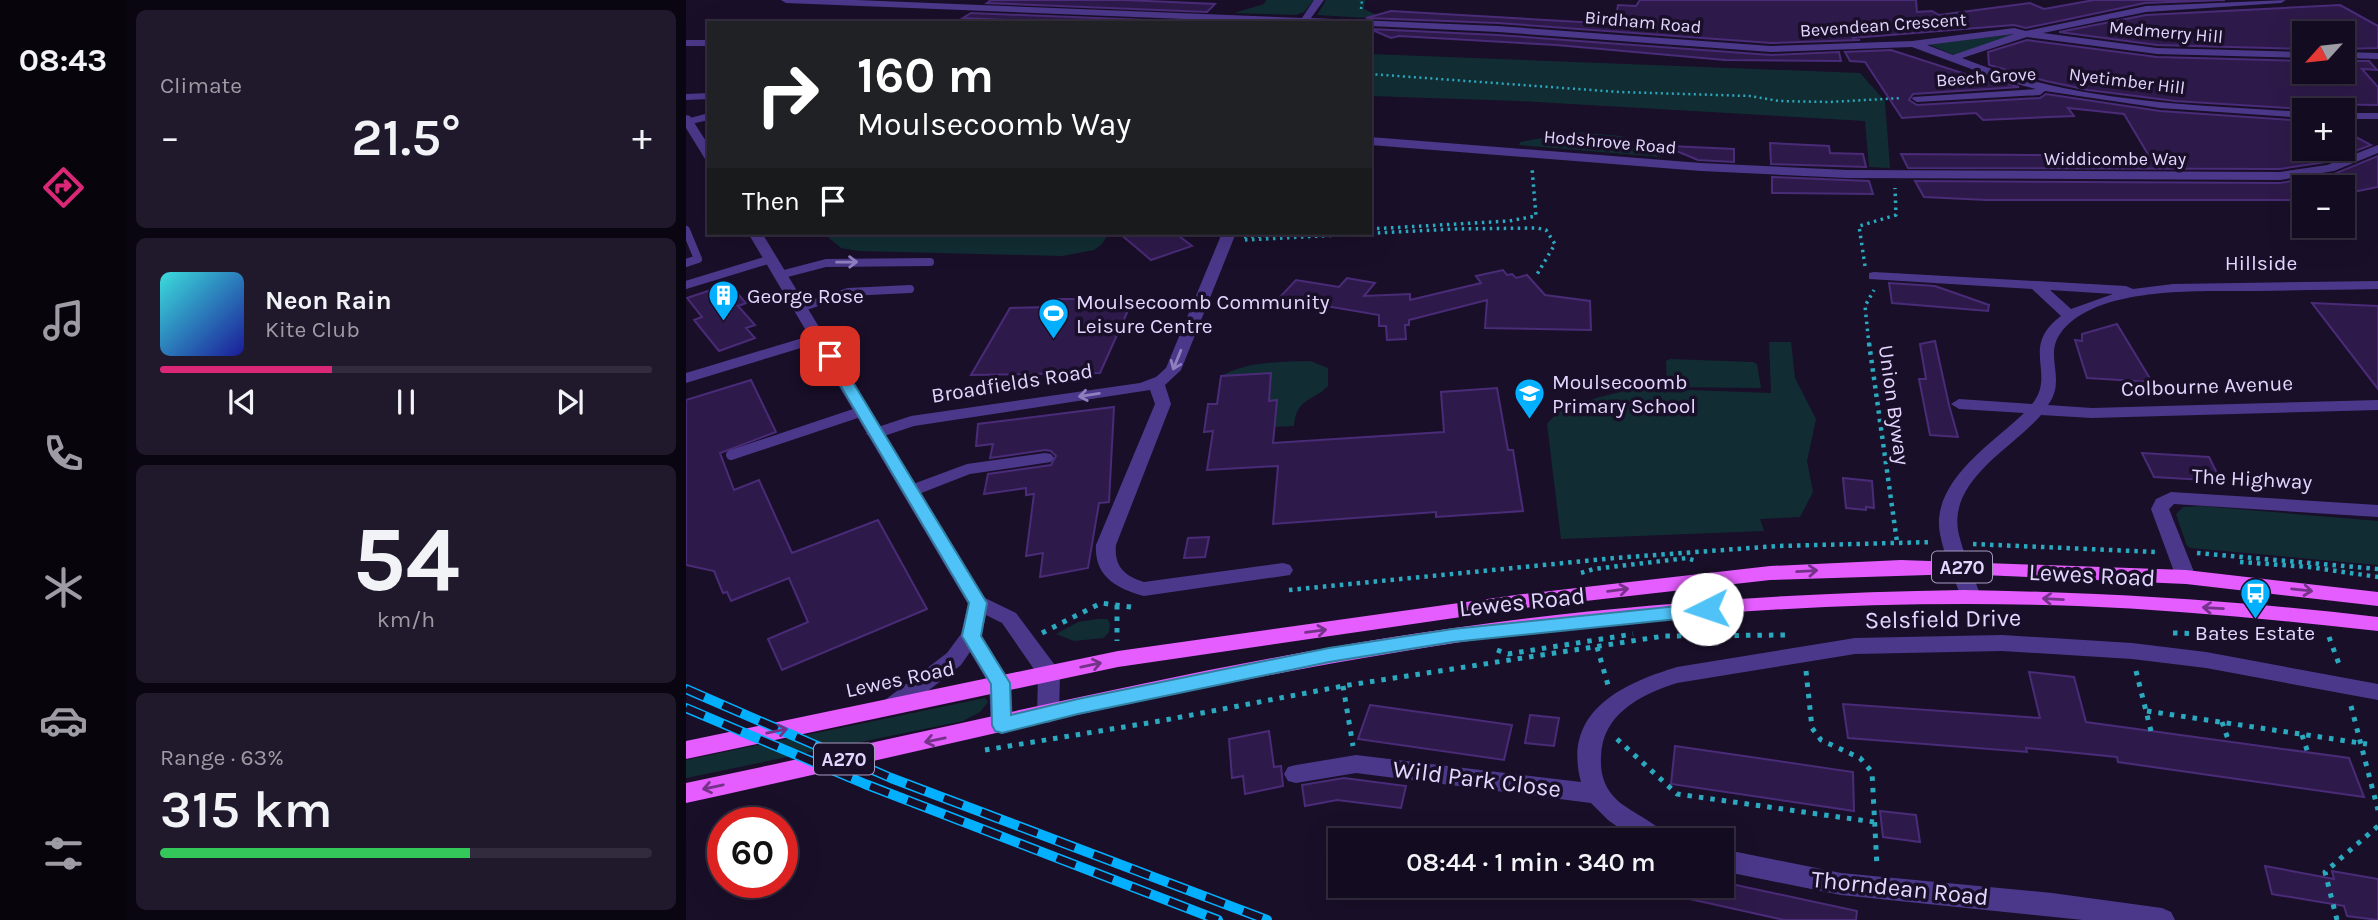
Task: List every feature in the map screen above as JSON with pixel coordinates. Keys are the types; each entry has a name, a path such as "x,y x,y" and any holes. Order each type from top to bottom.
{"main road":[{"name":"Lewes Road","path":"686,750 1118,659 1523,601 1770,573 1960,567 2186,577 2378,599"},
{"name":"Lewes Road","path":"686,793 1329,655 1453,636 1688,610 1971,597 2041,598 2260,610 2378,624"}],"street":[{"path":"786,0 1325,21"},
{"path":"1305,20 1319,0"},
{"name":"Bevendean Crescent","path":"1787,49 1912,44 2014,31 2026,34 2146,9 2281,0"},
{"name":"Birdham Road","path":"1372,23 1787,49"},
{"path":"2064,25 2057,30 2059,35 2091,43"},
{"path":"1950,59 2026,34"},
{"name":"Medmerry Hill","path":"2026,34 2184,53 2292,55"},
{"path":"686,43 707,43"},
{"name":"Nyetimber Hill","path":"1912,44 2004,78 2057,90 2183,106 2292,113"},
{"path":"2356,55 2378,56"},
{"name":"Beech Grove","path":"1917,99 2057,90"},
{"path":"686,97 707,96"},
{"path":"707,116 687,120 707,153"},
{"path":"2355,116 2378,118"},
{"name":"Hodshrove Road","path":"1372,141 1701,167 1847,174"},
{"name":"Widdicombe Way","path":"1847,174 2280,176 2330,168 2378,149"},
{"path":"756,235 978,603 1009,618 1049,674 1048,714"},
{"path":"1227,237 1173,370 1156,383 1163,404 1106,545 1105,556 1112,573 1127,584 1144,589 1283,570"},
{"name":"Hillside","path":"1875,277 2144,292 2211,286 2378,285"},
{"path":"2037,286 2070,316"},
{"name":"Hillside","path":"1971,597 1951,542 1948,523 1955,495 1968,472 1987,453 2008,439 2038,408 2050,388 2045,349 2053,330 2070,316 2093,305 2144,292"},
{"path":"686,378 819,338"},
{"name":"Broadfields Road","path":"876,434 911,421 1156,383"},
{"path":"1959,404 2038,408"},
{"name":"Colbourne Avenue","path":"2038,408 2092,413 2378,405"},
{"path":"911,491 967,469 1045,458"},
{"name":"The Highway","path":"2186,577 2160,509 2162,503 2171,498 2378,511"},
{"path":"893,706 954,659 971,636 978,603"},
{"path":"971,636 1000,683 1002,725"},
{"name":"Selsfield Drive","path":"1598,794 1591,776 1588,750 1597,723 1614,703 1651,682 1798,644 2002,643 2067,646 2206,660 2378,692"},
{"name":"Wild Park Close","path":"1296,774 1356,764 1598,794"},
{"path":"1598,794 1620,816 1639,828"},
{"name":"Thorndean Road","path":"1734,863 1810,879 1879,889 2052,904 2162,920"}],"lane":[{"path":"686,230 698,260 686,263"},
{"path":"686,285 771,259"},
{"path":"780,275 826,263 930,262"},
{"path":"800,308 848,292 910,289"},
{"path":"731,455 863,411"}],"path":[{"path":"1372,74 1655,94 1749,96 1779,101 1917,99"},
{"path":"1372,229 1509,221 1536,216 1532,153"},
{"path":"1875,277 1865,267 1858,226 1896,215 1894,175"},
{"path":"1372,232 1538,228 1549,233 1555,244 1536,276"},
{"path":"1227,237 1268,235"},
{"path":"1227,237 1283,235"},
{"name":"Union Byway","path":"1875,277 1876,285 1865,306 1865,314 1897,539"},
{"path":"2325,632 2330,638 2347,685 2364,744 2378,810"},
{"path":"2167,633 2289,636"},
{"path":"1556,639 1593,634 1614,703"},
{"path":"978,752 1160,721 1343,685 1664,636 1798,644 1805,667 1815,734 1829,744 1860,758 1872,772 1879,889"},
{"path":"2317,637 2344,638"},
{"path":"2133,660 2151,731"},
{"path":"1343,685 1356,764"},
{"path":"2147,711 2364,744"},
{"path":"2222,722 2229,742"},
{"path":"1609,731 1677,794 1874,822"},
{"path":"2302,735 2308,753"},
{"path":"2337,920 2325,872 2378,826"}],"green space":[{"path":"1266,0 1314,0 1304,12 1296,15 1234,13 1264,4"},
{"path":"1326,0 1365,0 1364,9 1385,19 1317,15"},
{"path":"2016,34 1954,55 1928,44"},
{"path":"1372,54 1860,73 1885,101 1890,168 1869,167 1865,121 1519,101 1372,96"},
{"path":"1575,132 1621,136 1661,153 1660,157 1519,145 1520,142"},
{"path":"825,235 1108,235 1094,250 1062,256 859,251 841,248"},
{"path":"1769,342 1791,342 1795,378 1816,419 1807,461 1813,492 1800,517 1760,519 1764,531 1561,539 1547,424 1562,407 1635,388 1771,393"},
{"path":"1310,361 1328,368 1328,386 1301,405 1294,426 1274,427 1276,400 1269,401 1271,373 1221,376 1253,365"},
{"path":"1666,361 1753,362 1757,364 1761,388 1670,387 1667,384"},
{"path":"2201,506 2378,521 2378,565 2191,548 2187,546 2176,514 2183,507"},
{"path":"1107,619 1110,623 1109,632 1104,638 1074,641 1056,634 1078,622"},
{"path":"985,698 988,702 980,712 963,721 686,778 686,760"}],"building":[{"path":"991,0 1125,0 1215,4 1207,12 987,3"},
{"path":"1640,0 1916,0 1917,12 1932,11 1939,15 2030,3 2044,9 2094,0 2225,0 2145,3 2026,28 2014,25 1852,38 1860,40 1771,43 1498,23 1366,18 1391,11 1615,24 1618,5 1636,6"},
{"path":"2340,5 2378,26 2378,48 2356,49 2356,21 2292,21 2292,49 2157,45 2059,32 2146,15"},
{"path":"971,13 1171,21 1027,21 963,18"},
{"path":"1372,29 1498,35 1771,55 1839,52 1841,61 1725,60 1556,45 1399,36 1391,38"},
{"path":"2027,40 2157,57 2292,61 2292,84 2356,84 2356,61 2369,61 2377,70 2362,69 2378,87 2378,105 2355,105 2355,98 2292,98 2292,108 2175,101 2088,90 1989,65 1988,52"},
{"path":"1891,50 1990,82 1990,79 2019,87 1913,94 1909,100 1917,105 2040,98 2046,94 2160,111 2292,120 2292,161 2329,161 2280,169 1908,168 1901,154 2149,156 2124,114 2068,108 2074,116 1983,120 1976,113 1902,118 1865,62 1850,61 1845,52"},
{"path":"2355,136 2371,145 2355,151"},
{"path":"1770,143 1829,146 1830,153 1863,154 1866,167 1771,164"},
{"path":"1669,148 1734,149 1734,162 1698,160"},
{"path":"2378,156 2378,187 2355,192 2355,175 2328,175"},
{"path":"1772,177 1869,181 1873,194 1772,193"},
{"path":"1915,181 2292,181 2292,200 1987,200 1924,197"},
{"path":"1121,235 1178,235 1192,246 1151,260"},
{"path":"1503,270 1507,275 1512,274 1516,278 1527,275 1545,295 1590,301 1591,330 1485,328 1487,300 1409,320 1409,325 1405,325 1406,339 1387,340 1386,326 1379,326 1379,315 1279,298 1296,280 1339,287 1347,278 1375,283 1364,296 1410,294 1410,300 1481,283 1476,276"},
{"path":"1889,283 1935,286 1989,305 1988,311 1892,303"},
{"path":"729,284 746,303 738,306 755,325 746,328 755,338 719,351 694,320 702,317 687,298"},
{"name":"Moulsecoomb Community Leisure Centre","path":"1056,299 1092,299 1087,307 1130,306 1100,373 971,375 1010,308 1051,307"},
{"path":"2312,303 2378,306 2378,389"},
{"path":"2117,324 2152,382 2087,378 2075,340 2082,341 2082,334"},
{"path":"1935,341 1958,437 1930,435 1919,379 1926,379 1920,344"},
{"path":"1271,373 1269,401 1277,400 1273,443 1444,432 1441,392 1497,388 1508,450 1513,450 1523,511 1436,517 1436,512 1273,524 1278,466 1207,470 1213,431 1204,432 1208,404 1217,404 1221,376"},
{"path":"751,380 776,432 720,453 734,490 759,480 792,553 878,520 927,609 782,670 768,639 808,622 789,578 731,601 727,592 723,593 714,571 686,565 686,400"},
{"path":"1114,407 1109,502 1099,503 1088,568 1040,577 1043,553 1026,556 1034,494 1026,495 1026,488 984,494 988,474 1051,465 1056,456 1045,450 990,458 993,444 976,446 978,424"},
{"path":"2142,453 2209,457 2221,481 2154,477"},
{"path":"1843,478 1872,481 1874,508 1846,508"},
{"path":"1209,537 1205,557 1184,558 1188,538"},
{"path":"2029,672 2074,677 2086,722 2349,758 2364,797 2118,762 2117,757 2026,748 2027,752 1848,738 1843,704 2040,718"},
{"path":"1370,705 1512,725 1504,760 1358,739"},
{"path":"1530,715 1559,718 1554,746 1525,743"},
{"path":"1269,731 1274,767 1281,766 1283,786 1245,794 1243,776 1232,778 1229,739"},
{"path":"1675,746 1853,772 1854,811 1671,784"},
{"path":"1344,778 1406,786 1401,808 1337,800 1305,806 1302,785"},
{"path":"1880,811 1916,815 1920,842 1883,837"},
{"path":"2265,866 2334,879 2332,871 2378,879 2378,920 2347,916 2344,906 2272,894"},
{"path":"1734,885 1857,911 1856,920 1784,920 1685,898 1734,898"}],"railway":[{"path":"686,689 891,778 1267,920"},
{"path":"686,708 865,784 1218,920"}],"place":[{"name":"George Rose","path":"724,323"},
{"name":"Moulsecoomb Community Leisure Centre","path":"1053,341"},
{"name":"Moulsecoomb Primary School","path":"1529,421"},
{"name":"Bates Estate","path":"2255,620"}],"route":[{"path":"830,356 978,603 971,636 1000,683 1002,725 1078,706 1329,655 1453,636 1707,609"}]}
